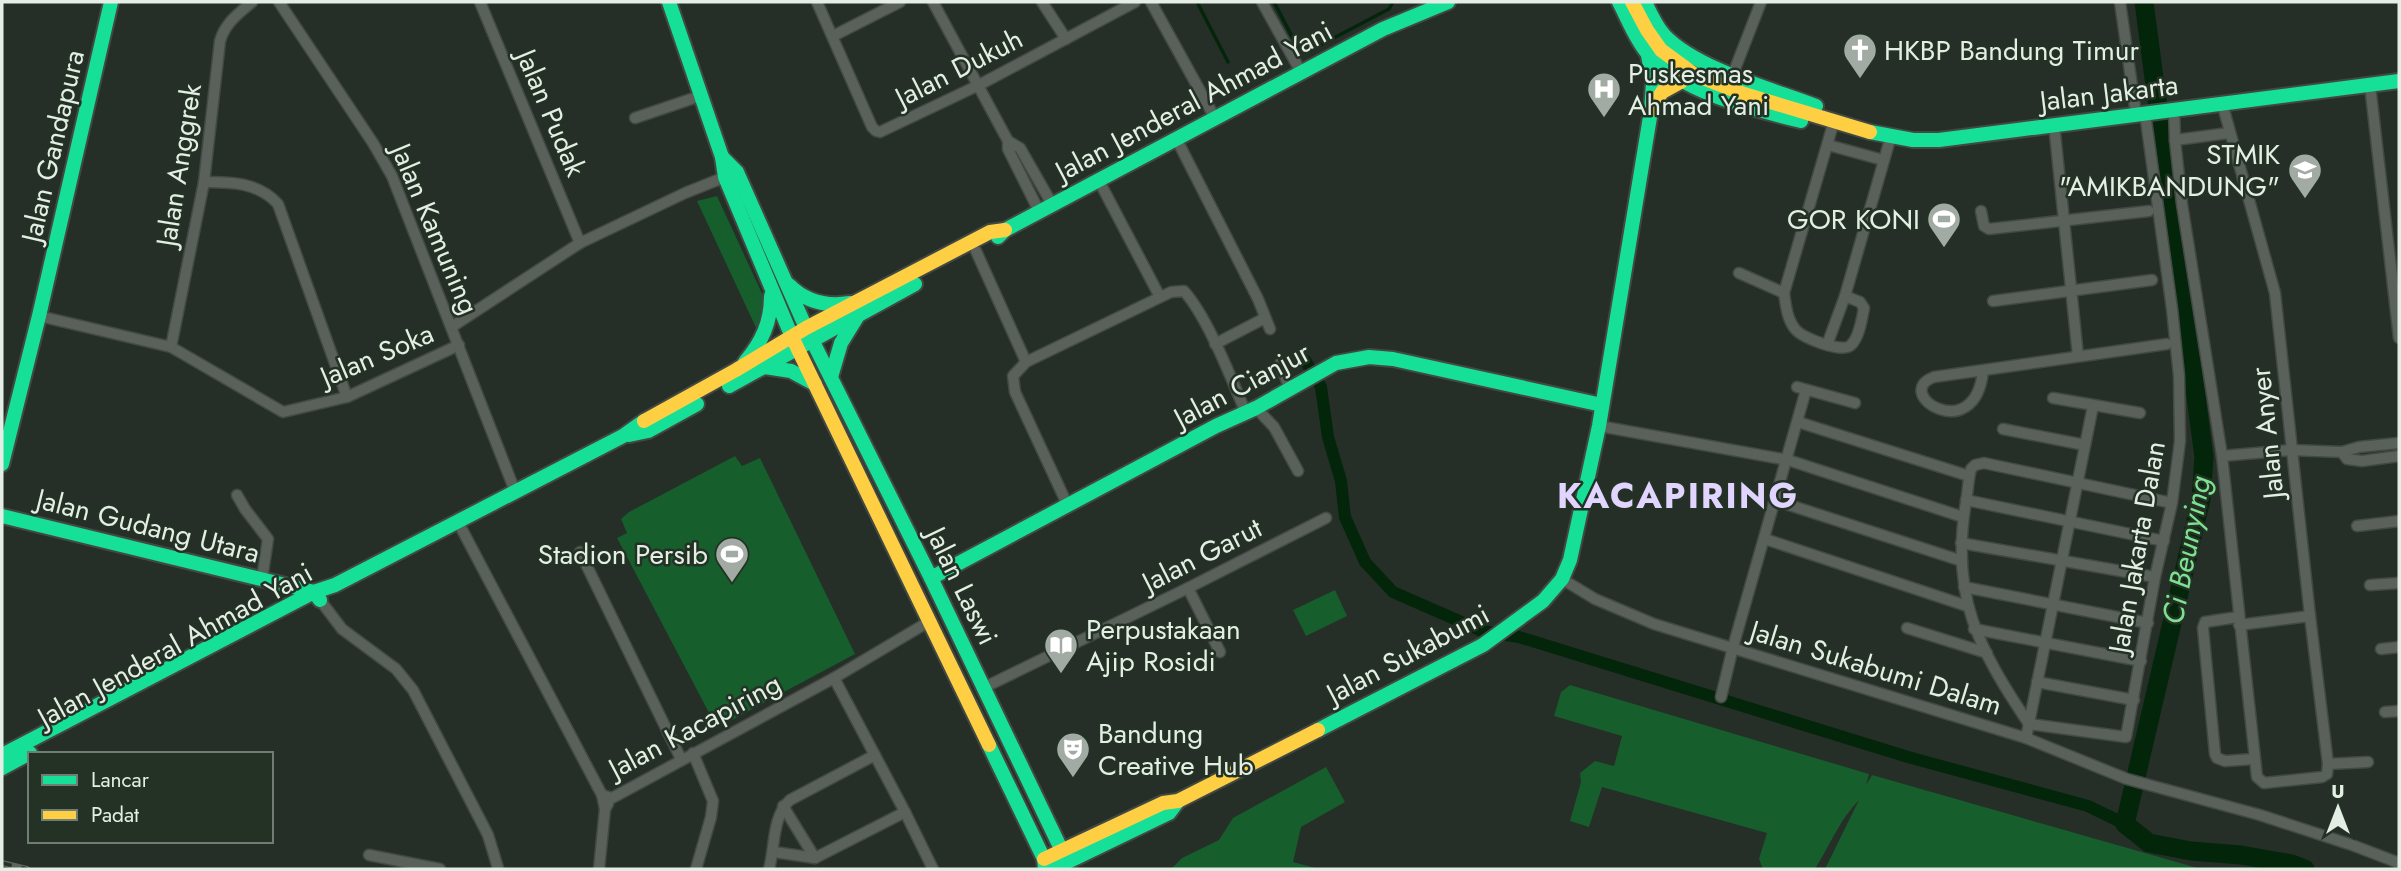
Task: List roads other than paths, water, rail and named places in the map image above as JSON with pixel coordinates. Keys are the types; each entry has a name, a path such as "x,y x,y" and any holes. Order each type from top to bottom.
{"main road":[{"name":"Jalan Gandapura","path":"2,464 111,2"},
{"path":"669,2 722,157 725,177 777,282 808,300 823,305 858,307 841,343 831,377"},
{"name":"Jalan Jenderal Ahmad Yani","path":"858,307 995,241 1005,230 1423,6 1448,2"},
{"name":"Jalan Jakarta","path":"1619,2 1648,55 1682,80 1748,107 1784,117 1813,124 1830,120"},
{"name":"Jalan Jakarta","path":"1632,2 1665,54 1684,69 1708,80 1830,120 1891,136 1927,140 2399,81"},
{"name":"Jalan Jakarta","path":"1645,2 1665,36 1686,52 1733,74 1819,107 1830,120"},
{"name":"Jalan Sukabumi","path":"1055,864 1163,803 1178,801 1489,642 1543,601 1562,579 1570,560 1599,426 1651,111 1653,83 1648,55"},
{"path":"1651,111 1662,92 1682,80"},
{"path":"722,157 737,172 777,282 767,330 757,349 736,370"},
{"name":"Jalan Jenderal Ahmad Yani","path":"623,436 648,430 765,367 809,334 990,232 1005,230"},
{"name":"Jalan Laswi","path":"777,282 809,334 985,687 1055,864"},
{"name":"Jalan Laswi","path":"777,282 795,343 930,621 1055,864"},
{"name":"Jalan Jenderal Ahmad Yani","path":"31,752 335,585 623,436 640,422 736,370 795,343"},
{"name":"Jalan Cianjur","path":"932,578 1336,363 1369,357 1393,359 1602,405"},
{"path":"765,367 791,371 815,384"},
{"name":"Jalan Gudang Utara","path":"2,516 262,579 317,596"},
{"name":"Jalan Jenderal Ahmad Yani","path":"2,755 179,669"},
{"name":"Jalan Jenderal Ahmad Yani","path":"2,768 28,753"}],"street":[{"name":"Jalan Anggrek","path":"172,347 204,182 222,32 229,22 252,2"},
{"name":"Jalan Kamuning","path":"279,2 392,176 453,326 515,491"},
{"name":"Jalan Pudak","path":"480,2 580,243"},
{"path":"817,2 833,36 900,2"},
{"path":"933,2 1008,141 1008,149 1046,208"},
{"path":"1042,2 1066,39"},
{"name":"Jalan Dukuh","path":"833,36 876,131 880,132 979,85 1135,2"},
{"path":"1151,2 1215,118"},
{"path":"1262,2 1301,72"},
{"path":"1733,74 1761,2"},
{"name":"Jalan Jakarta Dalan","path":"2029,724 2126,737 2155,578 2172,503 2180,441 2179,376 2172,309 2143,113 2120,2"},
{"path":"2370,85 2399,338"},
{"path":"635,118 700,96"},
{"name":"Jalan Anyer","path":"2222,103 2275,293 2328,764"},
{"path":"2172,109 2182,204 2222,456 2257,777 2264,783 2322,776 2328,771 2328,764 2368,762"},
{"path":"1830,120 1828,145 1784,293 1786,311 1798,333 1841,349 1853,344 1864,308 1860,302 1845,296"},
{"path":"2054,124 2078,356"},
{"path":"2175,140 2230,133"},
{"path":"1827,345 1845,296 1891,136"},
{"path":"1176,138 1258,299 1270,329"},
{"path":"1828,145 1883,160"},
{"name":"Jalan Soka","path":"453,326 580,243 725,177"},
{"path":"1098,179 1160,297"},
{"path":"204,182 254,187 262,190 278,204 347,397"},
{"path":"1982,211 1984,226 1989,229 2149,211"},
{"path":"976,251 1026,362"},
{"path":"1739,273 1784,293"},
{"path":"1993,301 2152,280"},
{"path":"1068,506 1015,392 1013,376 1026,362 1178,290 1191,299 1251,410 1274,427 1298,471"},
{"name":"Jalan Soka","path":"39,316 172,347 283,412 347,397 459,345"},
{"path":"1215,344 1265,318"},
{"path":"1983,371 1977,394 1967,406 1960,409 1934,408 1922,397 1921,388 1930,379 2078,356 2167,344"},
{"path":"1280,364 1297,385"},
{"path":"1721,697 1798,422 1802,389 1855,403"},
{"path":"2053,398 2140,413"},
{"path":"2026,738 2093,406"},
{"path":"1798,422 1969,476"},
{"path":"1599,426 1788,460 1963,517"},
{"path":"2003,429 2085,445"},
{"path":"2222,456 2291,450 2342,452 2359,447 2399,443"},
{"path":"2342,452 2347,459 2358,461 2399,456"},
{"path":"2029,724 1974,629 1967,606 1961,543 1969,476 1975,465 1984,463 2172,503"},
{"path":"237,495 268,539 262,579"},
{"path":"1966,500 2164,541"},
{"path":"1776,501 1962,561"},
{"name":"Jalan Garut","path":"985,687 1326,518"},
{"path":"2357,526 2399,521"},
{"name":"Jalan Kacapiring","path":"458,522 607,797 834,678 930,621"},
{"path":"1765,539 1967,606"},
{"path":"1961,543 2155,578"},
{"path":"580,552 681,760"},
{"name":"Jalan Sukabumi Dalam","path":"1562,579 1609,606 1654,624 2026,738 2127,779 2260,815 2399,863"},
{"path":"2370,585 2399,583"},
{"path":"1964,587 2148,623"},
{"path":"1188,588 1220,652"},
{"path":"317,596 342,629 396,669 413,690 488,835 497,869"},
{"path":"2254,759 2225,761 2217,758 2203,628 2205,622 2310,616"},
{"path":"1907,628 1987,653"},
{"path":"1974,629 2141,661"},
{"path":"2381,649 2399,648"},
{"path":"834,678 932,868"},
{"path":"2037,682 2134,700"},
{"path":"2385,712 2399,711"},
{"path":"693,752 712,801 711,817 696,869"},
{"path":"769,869 783,806 875,755"},
{"path":"599,869 607,797"},
{"path":"783,806 815,858"},
{"path":"774,852 815,858 905,812"},
{"path":"369,855 440,869"}],"waterway":[{"path":"1197,2 1228,62"},
{"path":"1274,2 1298,48 1309,51 1389,9 1393,2"},
{"name":"Ci Beunying","path":"2144,2 2204,457 2201,499 2125,824 2149,843 2191,851 2241,855 2292,864 2305,869"},
{"path":"1305,360 1321,387 1328,437 1341,481 1345,517 1365,562 1393,592 1482,631 1519,637 1908,757 2088,806 2125,824"}],"railway":[{"path":"2,863 27,869"}],"place":[{"name":"HKBP Bandung Timur","path":"1860,80"},
{"name":"Puskesmas Ahmad Yani","path":"1604,119"},
{"name":"STMIK \"AMIKBANDUNG\"","path":"2305,200"},
{"name":"GOR KONI","path":"1944,249"},
{"name":"Stadion Persib","path":"732,584"},
{"name":"Perpustakaan Ajip Rosidi","path":"1061,675"},
{"name":"Bandung Creative Hub","path":"1073,779"}],"district":[{"name":"KACAPIRING","path":"1678,496"}]}
